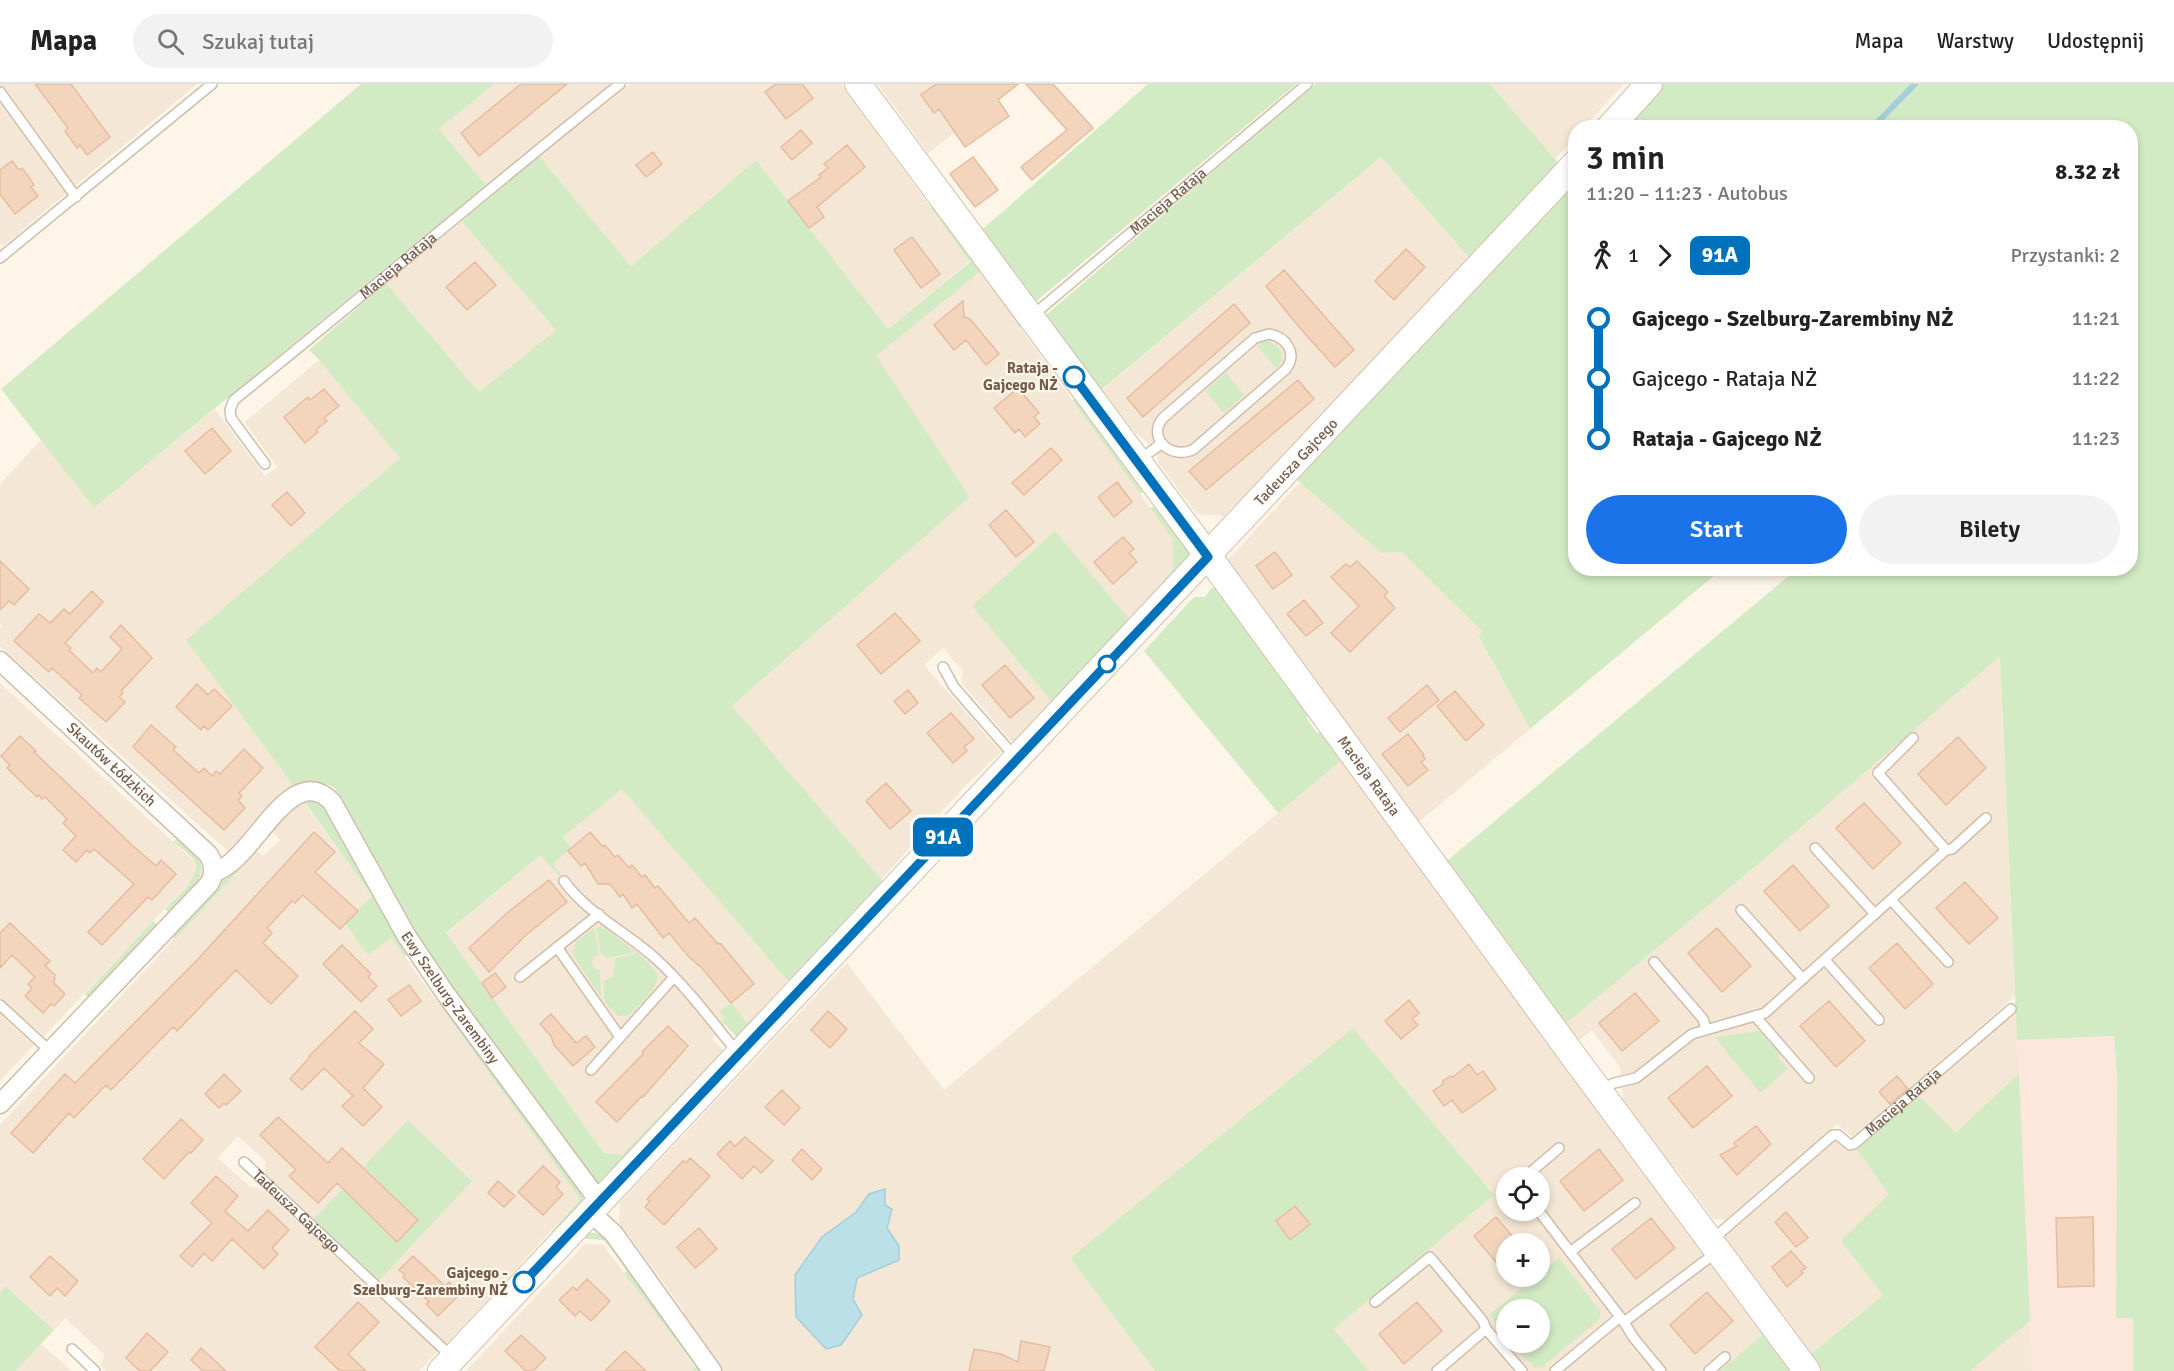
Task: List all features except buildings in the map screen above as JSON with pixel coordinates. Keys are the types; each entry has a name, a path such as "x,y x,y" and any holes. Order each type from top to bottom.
{"street":[{"name":"Macieja Rataja","path":"858,84 1208,557 1599,1092 1807,1371"},
{"path":"1616,120 1649,84"},
{"name":"Tadeusza Gajcego","path":"447,1365 1568,171"},
{"name":"Skautów Łódzkich","path":"0,661 208,854 214,872"},
{"name":"Ewy Szelburg-Zarembiny","path":"214,872 228,866 293,796 305,790 315,791 323,794 332,802 406,935 712,1371"},
{"path":"0,1104 209,884 214,872"}],"lane":[{"path":"0,258 212,84"},
{"name":"Macieja Rataja","path":"265,464 231,418 230,410 234,400 336,319 620,84"},
{"name":"Macieja Rataja","path":"1030,318 1306,84"},
{"path":"0,92 76,197"},
{"path":"1262,335 1276,335 1287,344 1291,359 1286,369 1194,449 1179,453 1161,444 1158,428 1163,418 1255,338 1262,335"},
{"path":"1137,462 1161,444"},
{"path":"943,667 954,687 1017,759"},
{"path":"1913,738 1878,773 1946,850"},
{"path":"1599,1092 1614,1083 1636,1078 1684,1038 1706,1029 1766,1013 1946,850 1952,849 1986,818"},
{"path":"1815,848 1875,914"},
{"path":"564,881 578,897 654,957 674,977 738,1054"},
{"path":"1891,900 1948,962"},
{"path":"1741,909 1803,979"},
{"path":"520,977 599,914"},
{"path":"557,947 620,1037"},
{"path":"1825,960 1879,1020"},
{"path":"1654,962 1703,1019 1706,1029"},
{"path":"591,1070 674,977"},
{"path":"0,1005 50,1052"},
{"name":"Macieja Rataja","path":"1555,1371 1715,1246 1833,1135 1838,1135 1850,1145 1854,1144 2011,1009"},
{"path":"1755,1016 1809,1078"},
{"path":"1537,1167 1559,1148"},
{"name":"Tadeusza Gajcego","path":"244,1162 447,1365"},
{"path":"1570,1252 1635,1203"},
{"path":"1546,1221 1661,1371"},
{"path":"1375,1302 1430,1257 1484,1321 1486,1329 1522,1371"},
{"path":"1437,1371 1486,1329"},
{"path":"72,1349 95,1371"},
{"path":"1709,1371 1725,1357"}],"shaded area":[{"path":"0,84 197,84 3,246 0,243"},
{"path":"494,84 611,84 486,185 439,129"},
{"path":"630,84 841,84 970,261 888,329 756,160 631,266 539,156"},
{"path":"878,84 1019,84 928,153"},
{"path":"1490,84 1624,84 1591,120 1568,120 1568,145 1555,159"},
{"path":"1381,157 1468,258 1383,354 1224,516 1197,514 1158,462 1158,456 1135,432 1102,390"},
{"path":"461,221 556,330 479,392 386,283"},
{"path":"980,272 1173,540 1173,569 1130,620 973,606 1051,701 1018,737 1009,739 961,682 963,671 943,648 924,665 1001,752 962,789 879,882 732,706 970,497 875,356"},
{"path":"319,360 401,457 187,640 294,787 231,854 0,646 2,626 0,624 0,484 42,439 94,508 215,409 265,476 277,467 245,422"},
{"path":"1300,482 1381,553 1402,552 1484,632 1478,637 1530,729 1414,826 1228,567 1227,561"},
{"path":"2000,655 2015,996 1853,1138 1837,1124 1725,1220 1713,1219 1675,1167 1672,1170 1624,1106 1620,1067 1592,1030 1575,1043 1562,1027 1769,855"},
{"path":"0,683 195,862 197,870 194,878 44,1036 0,998"},
{"path":"1347,756 1597,1109 1767,1331 1719,1371 1369,1371 1334,1329 1494,1195 1353,1028 1070,1258 1155,1371 720,1371 680,1316 685,1312 619,1223 620,1202 847,963 944,1090"},
{"path":"622,788 789,982 735,1035 725,1025 712,1039 723,1050 622,1156 604,1153 446,934"},
{"path":"292,803 305,804 372,896 345,925 368,954 391,938 580,1199 447,1344 379,1281 472,1181 408,1121 313,1220 265,1174 266,1162 238,1136 218,1158 249,1186 263,1190 438,1351 419,1371 106,1371 100,1366 105,1355 65,1318 54,1330 7,1286 0,1293 0,1125 257,851 263,856 280,840 268,826"},
{"path":"0,1014 34,1045 0,1081"},
{"path":"2016,1014 2019,1073 1956,1134 1917,1094 2007,1016"},
{"path":"2114,1036 2117,1080 2117,1318 2133,1318 2133,1371 2032,1371 2017,1040"},
{"path":"1833,1141 1856,1149 1889,1194 1883,1295 1805,1359 1718,1242"},
{"path":"585,1244 603,1245 696,1368 692,1371 466,1371"},
{"path":"2030,1321 2032,1371 1970,1371"},
{"path":"41,1344 72,1371 16,1371"}],"green space":[{"path":"361,84 494,84 439,129 486,185 94,508 1,389"},
{"path":"1148,84 1296,84 1033,304 976,235"},
{"path":"1316,84 1490,84 1561,166 1472,262 1381,157 1095,395 1040,320"},
{"path":"1660,84 2174,84 2174,1371 2133,1371 2133,1318 2116,1318 2117,1080 2114,1036 2017,1040 2000,656 1769,855 1562,1027 1442,865 1789,576 2138,576 2138,120 1626,120"},
{"path":"539,156 631,266 756,160 888,329 970,262 931,208 938,207 1023,320 1020,328 980,272 876,356 970,497 732,706 886,885 739,1040 722,1021 725,1018 719,1012 731,1003 747,1023 789,982 622,789 563,837 571,848 553,864 561,875 559,876 541,855 446,933 604,1153 622,1155 723,1050 725,1052 605,1183 595,1186 426,955 335,788 314,781 294,787 186,640 400,458 309,350 386,283 479,392 556,330 461,221"},
{"path":"1568,183 1568,576 1714,576 1530,729 1478,636 1483,632 1402,552 1381,553 1295,478"},
{"path":"1264,341 1272,342 1280,350 1282,361 1276,368 1257,346"},
{"path":"1226,373 1244,395 1224,413 1205,391"},
{"path":"1080,398 1149,487 1140,494 1072,400"},
{"path":"1161,503 1191,555 1190,562 1015,743 1009,739 1018,737 1051,701 972,606 1055,531 1130,620 1173,569 1173,540 1150,508"},
{"path":"1211,588 1217,588 1313,711 1306,717 1317,733 1329,732 1347,756 1278,813 1144,651 1194,597 1205,597"},
{"path":"303,796 322,804 333,819 409,952 405,957 391,938 368,955 345,924 372,896 306,804 292,803"},
{"path":"178,838 199,857 201,873 188,895 169,913 165,909 191,880 196,868 191,857 173,842"},
{"path":"253,847 257,851 175,939 170,932"},
{"path":"153,921 158,925 88,997 85,994"},
{"path":"594,928 599,954 593,957 592,963 595,969 600,970 601,997 572,954 576,942"},
{"path":"596,928 606,929 635,952 607,958 601,954"},
{"path":"638,953 654,969 657,980 647,997 628,1016 618,1016 604,1001 604,981 613,976 616,958"},
{"path":"439,1004 444,1004 534,1124 583,1197 583,1205 556,1236 551,1232 580,1199"},
{"path":"1353,1028 1494,1195 1334,1329 1369,1371 1155,1371 1070,1258"},
{"path":"1759,1031 1780,1054 1778,1058 1788,1069 1760,1093 1715,1037"},
{"path":"2019,1073 2030,1321 1970,1371 1814,1371 1805,1359 1883,1295 1841,1241 1889,1194 1856,1149 1917,1094 1956,1133"},
{"path":"408,1120 472,1181 379,1281 313,1220"},
{"path":"585,1233 596,1233 607,1239 704,1371 692,1371 696,1367 624,1273 627,1271 604,1240 575,1238"},
{"path":"1559,1258 1601,1312 1599,1320 1542,1367 1534,1368 1521,1353 1550,1353 1550,1299 1509,1299 1524,1287 1550,1287 1550,1265"},
{"path":"6,1286 54,1330 16,1371 0,1371 0,1293"},
{"path":"1496,1309 1496,1323 1489,1315"},
{"path":"1767,1331 1797,1371 1719,1371"}],"water":[{"path":"885,1189 885,1205 892,1209 887,1228 899,1246 899,1260 857,1278 853,1299 862,1315 841,1345 826,1349 796,1317 795,1275 822,1237 856,1212 869,1194"}],"waterway":[{"path":"1880,120 1915,84"}],"bus line":[{"name":"91A","path":"524,1282 1208,557 1074,377"}],"place":[{"name":"Rataja - Gajcego NŻ","path":"1074,377"},
{"name":"Gajcego - Szelburg-Zarembiny NŻ","path":"524,1282"}]}
